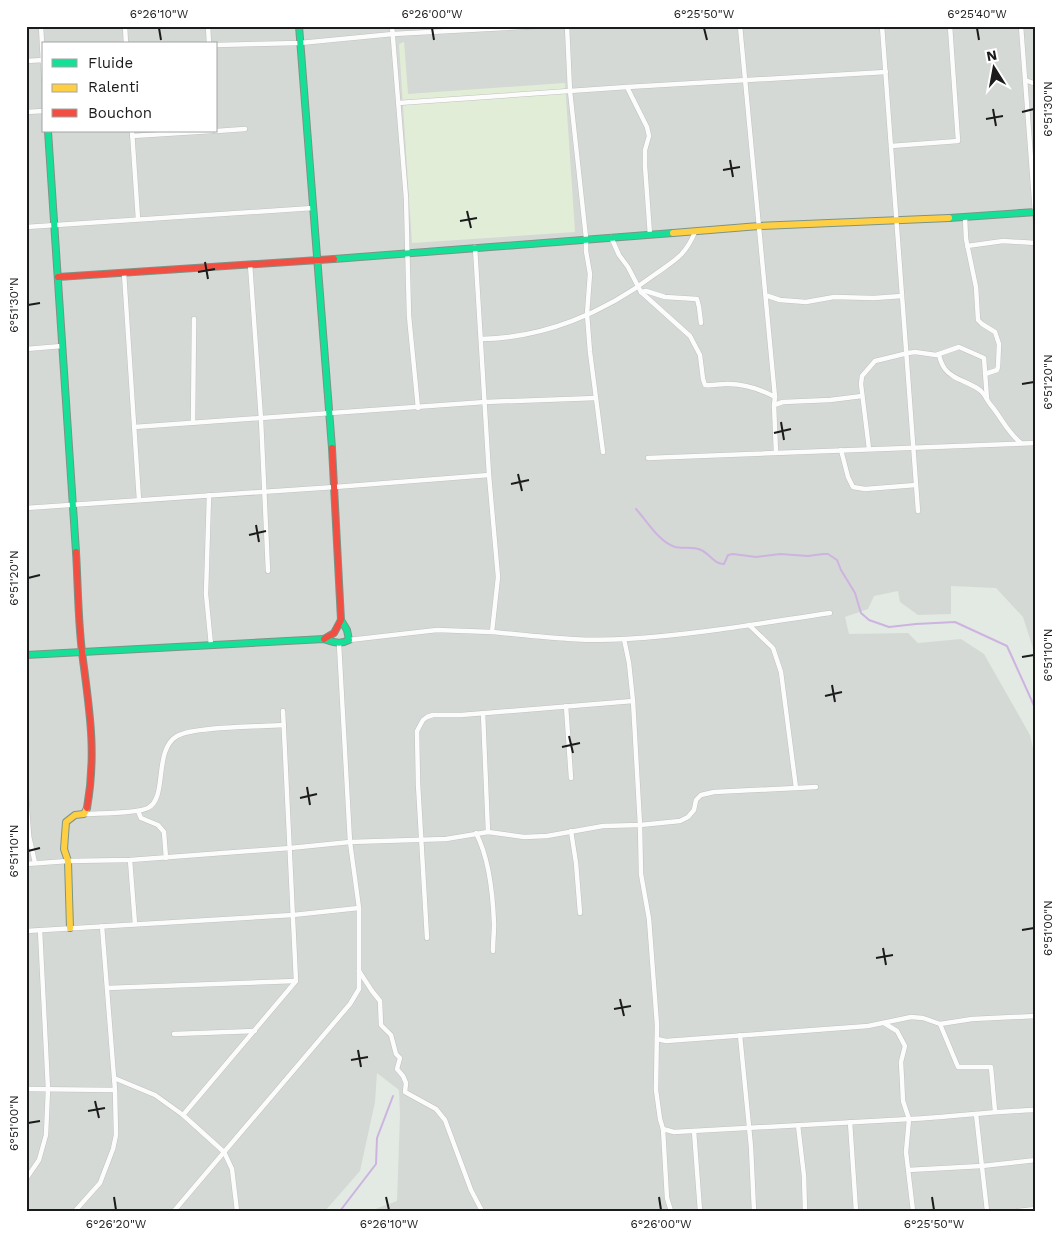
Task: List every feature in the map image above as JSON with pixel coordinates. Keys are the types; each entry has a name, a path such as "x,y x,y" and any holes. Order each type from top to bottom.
{"street":[{"path":"41,26 42,43"},
{"path":"125,26 126,42"},
{"path":"208,26 209,42"},
{"path":"299,26 335,487 341,620 347,630 349,640"},
{"path":"392,26 406,198 409,316 418,408"},
{"path":"218,45 300,42 393,34 540,26"},
{"path":"567,26 570,91 590,274 587,314 603,452"},
{"path":"740,26 775,397 776,453"},
{"path":"882,26 918,511"},
{"path":"891,146 958,141 950,26"},
{"path":"1021,26 1036,225"},
{"path":"26,61 42,60"},
{"path":"398,102 886,72"},
{"path":"1025,80 1036,84"},
{"path":"628,87 647,127 649,136 645,150 645,166 650,235"},
{"path":"26,112 42,111"},
{"path":"218,131 245,129"},
{"path":"48,132 82,651 91,711 94,763 90,796 84,814"},
{"path":"138,219 132,134 185,132"},
{"path":"26,227 313,208"},
{"path":"58,277 317,260 759,226 896,221 1035,212"},
{"path":"965,217 967,246 976,287 978,320 995,332 999,344 997,370 986,374"},
{"path":"481,339 517,337 538,332 571,322 610,305 681,257 690,244 695,232"},
{"path":"612,237 618,252 628,266 641,292 690,336 700,355 703,379 706,385 727,384 746,386 761,389 775,397"},
{"path":"967,246 1003,241 1036,243"},
{"path":"475,247 489,475 498,577 492,632"},
{"path":"250,264 266,492 268,571"},
{"path":"124,273 139,500"},
{"path":"641,292 646,291 665,297 694,298 698,301 701,323"},
{"path":"766,297 806,302 834,297 874,298 902,296"},
{"path":"193,423 194,319"},
{"path":"26,349 62,346"},
{"path":"868,449 861,379 871,365 881,359 915,352 931,355 939,354 959,348 982,356 986,374 987,399"},
{"path":"939,354 945,370 958,379 974,386 999,413 1010,434 1021,443"},
{"path":"774,404 862,396"},
{"path":"134,427 485,402 596,398"},
{"path":"648,458 1036,443"},
{"path":"841,450 848,477 853,487 916,485"},
{"path":"26,508 489,475"},
{"path":"209,495 206,594 211,645"},
{"path":"26,654 324,639 339,644 349,640 437,630 563,638 624,639 830,613"},
{"path":"324,639 334,633 341,620"},
{"path":"749,624 773,648 777,655 781,672 796,788"},
{"path":"624,639 629,663 633,701 641,874 649,919 657,1039 656,1090 663,1130 670,1211"},
{"path":"174,1211 350,1004 359,989 359,908 350,842 339,644"},
{"path":"427,938 417,731 423,720 433,715 633,701"},
{"path":"566,706 571,778"},
{"path":"182,1116 296,982 283,711"},
{"path":"483,713 488,832"},
{"path":"70,928 68,861 64,849 66,822 75,815 138,811 150,807 156,799 166,749 171,741 178,736 193,731 284,725"},
{"path":"26,864 166,858 350,842 422,838 446,839 488,832 534,837 603,826 680,821 688,817 694,810 696,800 701,795 714,792 816,787"},
{"path":"26,794 29,836 35,863"},
{"path":"138,811 141,818 158,825 164,832 166,858"},
{"path":"570,831 575,856 580,913"},
{"path":"476,833 484,854 491,890 494,926 493,951"},
{"path":"130,860 135,924"},
{"path":"26,931 293,915 359,908"},
{"path":"75,1211 100,1183 113,1150 116,1135 115,1090 102,926"},
{"path":"26,1179 39,1160 46,1135 48,1089 40,930"},
{"path":"359,971 380,1001 381,1025 391,1035 396,1054 400,1058 397,1069 406,1083 405,1092 436,1109 445,1120 471,1190 482,1211"},
{"path":"107,988 296,982"},
{"path":"657,1039 666,1041 818,1030 884,1023 911,1017 923,1018 940,1024 972,1019 1036,1016"},
{"path":"884,1023 897,1031 905,1046 901,1062 903,1101 908,1119 906,1152 913,1211"},
{"path":"940,1024 958,1067 991,1067 995,1111"},
{"path":"174,1034 254,1031"},
{"path":"740,1035 745,1071 754,1211"},
{"path":"114,1078 154,1095 224,1152 232,1169 237,1211"},
{"path":"26,1089 115,1090"},
{"path":"663,1130 674,1132 694,1131 908,1119 995,1111 1036,1110"},
{"path":"976,1114 987,1211"},
{"path":"850,1122 856,1211"},
{"path":"798,1125 803,1167 805,1211"},
{"path":"694,1131 700,1211"},
{"path":"908,1170 982,1166 1036,1160"},
{"path":"1018,1211 1036,1209"}],"shaded area":[{"path":"26,26 1036,26 1036,658 1023,617 996,588 951,586 951,614 918,615 900,602 898,591 874,596 868,609 845,617 849,634 908,633 918,643 961,639 984,654 1030,735 1036,762 1036,1211 370,1211 397,1201 399,1090 377,1073 375,1102 360,1171 325,1211 26,1211"},
{"path":"404,42 408,94 565,83 575,232 412,243 399,44"}],"waterway":[{"path":"636,509 664,541 678,548 698,549 721,564 724,564 728,555 733,554 756,557 780,554 808,556 828,554 837,560 855,593 861,613 869,620 889,627 955,622 1007,646 1036,710"},
{"path":"340,1211 376,1164 377,1138 393,1096"}],"traffic: fast":[{"path":"299,26 332,448"},
{"path":"48,132 76,552"},
{"path":"949,218 1036,212"},
{"path":"334,259 673,233"},
{"path":"26,655 324,639 343,642 349,640 347,630 341,620"}],"traffic: slow":[{"path":"673,233 759,226 949,218"},
{"path":"70,928 68,861 64,849 66,822 75,815 84,814 87,808"}],"traffic: jam":[{"path":"58,277 334,259"},
{"path":"324,639 334,633 341,620 332,448"},
{"path":"76,552 81,640 92,748 87,808"}]}
